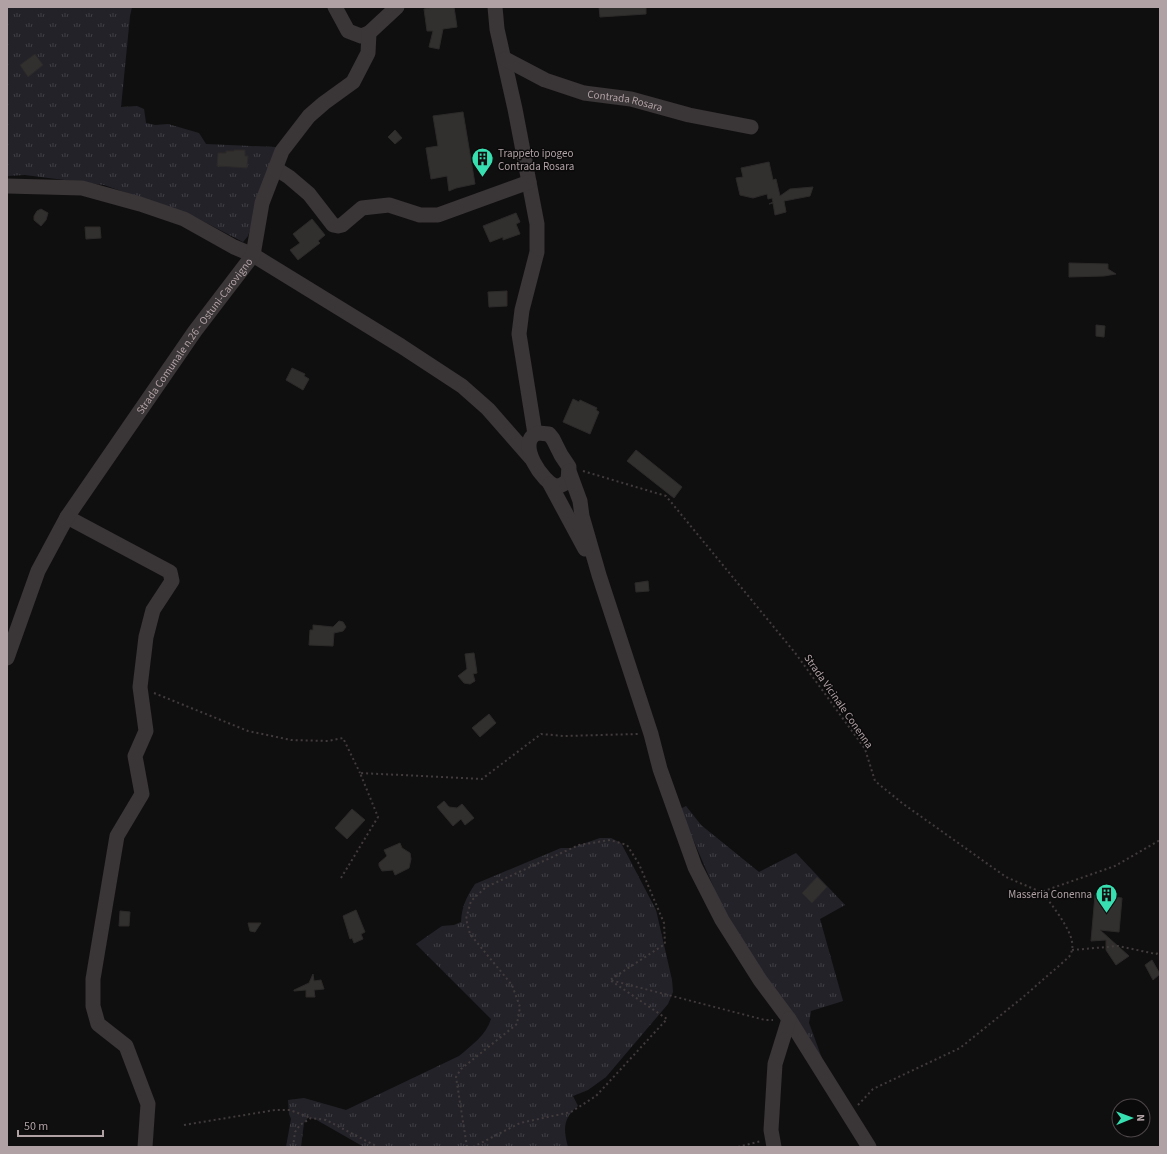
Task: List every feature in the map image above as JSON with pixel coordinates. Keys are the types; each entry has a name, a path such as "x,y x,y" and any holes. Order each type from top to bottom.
{"street":[{"path":"335,7 348,31 362,36 369,33 397,7"},
{"path":"495,7 497,30 505,59 537,224 537,252 522,310 519,334 523,365 539,435"},
{"name":"Strada Comunale n.26 - Ostuni-Carovigno","path":"7,658 38,571 67,517 195,331 253,255 262,204 282,151 309,116 353,82 368,53 369,33"},
{"name":"Contrada Rosara","path":"505,59 544,80 584,93 631,99 689,115 751,127"},
{"path":"275,168 289,176 309,194 333,225 338,226 342,225 362,208 389,205 420,215 438,215 529,182"},
{"path":"7,186 82,188 140,204 184,219 234,247 253,255 401,346 462,386 498,420 531,458 550,484 599,575"},
{"path":"498,420 515,433 539,435 553,439 569,469 580,501 582,516 599,575 651,734 660,769 695,867 726,926 760,980 789,1019 869,1147"},
{"path":"531,458 529,446 539,435"},
{"path":"550,484 558,486 564,484 568,480 569,469"},
{"path":"67,517 170,572 172,581 153,610 146,637 140,687 146,731 135,756 142,794 117,836 93,979 93,1006 98,1024 126,1046 148,1104 145,1147"},
{"path":"773,1143 771,1130 775,1064 789,1019"}],"path":[{"name":"Strada Vicinale Conenna","path":"569,469 666,496 796,654 866,749 875,781 902,803 1006,878 1041,892"},
{"path":"140,687 248,731 290,740 328,741 343,738 360,773 378,817 341,878"},
{"path":"360,773 482,779 541,734 564,736 651,734"},
{"path":"466,1147 456,1077 461,1068 518,1024 520,1007 512,985 470,934 466,919 472,901 486,887 579,845 610,840 627,845 639,864 664,923 665,944 610,980"},
{"path":"846,1110 859,1105 872,1089 960,1048 1022,998 1069,957 1072,950 1072,940 1048,900 1041,892 1115,866 1160,840"},
{"path":"1072,950 1118,946 1156,954 1160,952"},
{"path":"610,980 765,1020 789,1019"},
{"path":"473,1147 520,1124 571,1112 596,1096 667,1020 610,980"},
{"path":"184,1126 275,1110 290,1110 311,1118 326,1120 378,1147"},
{"path":"293,1147 295,1132 300,1125 311,1118"},
{"path":"738,1147 773,1143"}],"green space":[{"path":"7,7 132,7 121,107 137,106 144,109 146,123 155,125 168,124 199,133 206,144 276,147 248,236 243,242 195,217 104,185 25,175 7,176"},
{"path":"686,806 701,825 759,872 796,853 845,905 820,919 843,1001 811,1011 809,1023 823,1061 729,923 680,809"},
{"path":"600,838 611,838 621,843 656,910 672,980 673,992 668,1004 606,1077 588,1090 573,1096 578,1106 569,1115 566,1124 565,1135 568,1147 364,1147 315,1119 308,1118 304,1123 301,1147 286,1147 291,1119 288,1100 304,1098 346,1110 459,1056 478,1039 486,1030 491,1019 416,944 442,926 454,925 461,922 465,902 475,884 561,848 571,848"}],"building":[{"path":"435,7 454,7 457,27 443,29 439,49 429,47 433,31 427,31 424,9"},
{"path":"599,7 646,7 646,14 600,17"},
{"path":"35,54 43,65 28,77 20,65"},
{"path":"463,112 475,184 449,191 447,176 431,179 426,148 438,146 433,116"},
{"path":"395,130 402,138 395,144 388,137"},
{"path":"245,150 245,156 248,156 247,168 217,166 218,153 226,153 226,151"},
{"path":"769,162 773,180 776,179 780,196 790,189 813,187 810,196 784,201 786,212 775,215 773,203 769,204 773,202 772,198 768,199 767,194 753,198 740,195 736,178 743,177 741,168"},
{"path":"41,209 48,213 46,220 41,226 34,220 34,216 37,211"},
{"path":"516,213 520,222 516,224 520,234 503,240 503,237 490,242 483,226"},
{"path":"312,219 325,235 318,241 320,243 298,260 290,250 300,243 293,234"},
{"path":"85,227 100,227 101,238 86,239"},
{"path":"1069,263 1108,264 1108,269 1116,274 1104,276 1069,277"},
{"path":"507,291 507,306 489,307 488,292"},
{"path":"1096,325 1105,326 1104,337 1096,336"},
{"path":"292,368 305,374 304,376 309,379 303,390 286,380"},
{"path":"573,399 579,402 580,400 597,408 596,410 599,412 590,434 563,422"},
{"path":"636,450 682,487 674,498 627,461"},
{"path":"648,581 649,591 636,592 635,583"},
{"path":"339,621 343,622 346,627 343,631 334,633 333,646 309,645 310,630 313,630 313,625 333,627"},
{"path":"474,653 477,673 473,674 475,681 470,684 464,683 458,676 467,669 465,654"},
{"path":"489,714 496,723 480,737 472,728"},
{"path":"444,801 449,807 457,808 462,804 474,818 465,825 461,819 453,826 437,807"},
{"path":"352,809 365,820 347,839 335,828"},
{"path":"400,843 402,848 410,853 411,859 409,868 395,875 393,870 382,871 379,863 387,856 384,850"},
{"path":"817,877 827,887 812,903 802,893"},
{"name":"Masseria Conenna","path":"1095,895 1122,898 1119,932 1100,930 1129,956 1116,965 1106,950 1106,940 1091,941"},
{"path":"356,910 365,932 361,934 363,939 354,943 352,938 350,939 343,916"},
{"path":"120,911 130,912 129,926 119,926"},
{"path":"248,923 261,923 255,932 250,931"},
{"path":"1152,960 1160,974 1153,980 1145,965"},
{"path":"313,974 314,981 321,980 324,989 314,990 315,997 306,997 306,990 294,991 309,983"}],"place":[{"name":"Trappeto ipogeo Contrada Rosara","path":"483,178"},
{"name":"Masseria Conenna","path":"1107,914"}]}
